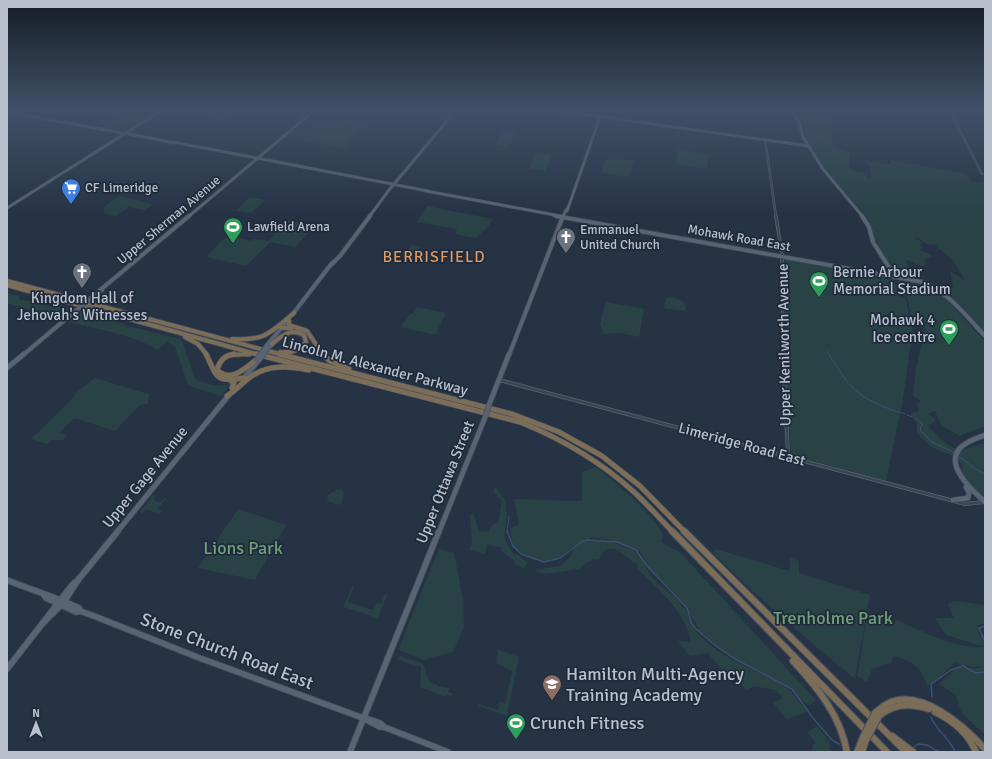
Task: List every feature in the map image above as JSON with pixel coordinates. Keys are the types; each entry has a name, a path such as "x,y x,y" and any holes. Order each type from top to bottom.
{"highway":[{"name":"Lincoln M. Alexander Parkway","path":"7,281 268,357 520,422 555,437 596,461 619,479 768,630"},
{"name":"Lincoln M. Alexander Parkway","path":"7,285 512,414 559,432 602,456 622,470 640,486 866,713"},
{"path":"175,329 237,340 249,340 268,335 294,313"},
{"path":"290,319 288,325 302,329 309,333 321,353 330,361 359,374"},
{"path":"282,328 302,329"},
{"path":"175,329 201,346 216,376 222,379 230,380 242,379"},
{"path":"250,346 292,352 302,347 306,339 302,333 293,331 281,336 268,346"},
{"path":"257,360 245,369 233,375 224,375 218,370 217,367 221,360 232,354 240,353 268,357"},
{"path":"227,396 257,373 275,366 296,367 359,380"},
{"path":"230,380 234,383 232,390"},
{"path":"768,630 830,706 842,728 847,752"},
{"path":"768,630 887,752"},
{"path":"857,752 882,706 898,701 910,700 928,705 963,725 985,749"},
{"path":"877,714 887,708 900,704 916,705 926,708 949,719 960,727 971,741 976,752"},
{"path":"866,713 906,752"},
{"path":"866,713 913,752"},
{"path":"862,752 864,738"}],"main road":[{"path":"8,209 18,201 107,144"},
{"path":"8,209 42,190 108,144"},
{"name":"Mohawk Road East","path":"186,144 563,218 915,280 930,284 944,293 985,336"},
{"name":"Upper Sherman Avenue","path":"7,368 274,144"},
{"name":"Upper Gage Avenue","path":"7,669 242,379 428,144"},
{"name":"Upper Ottawa Street","path":"350,752 486,415 591,144"},
{"path":"799,144 809,146 828,177 866,220 873,242 895,277"},
{"path":"953,500 968,498 969,493 958,472 955,462 960,449 967,442 985,435"},
{"path":"965,483 985,502"},
{"name":"Stone Church Road East","path":"7,580 44,595 46,598 60,602 76,612 80,611 196,657 363,718 380,727 384,727 448,752"}],"street":[{"name":"Upper Kenilworth Avenue","path":"766,144 782,256 784,390 788,456"},
{"path":"967,144 982,174"},
{"name":"Limeridge Road East","path":"499,380 953,500 971,504 985,502"}],"green space":[{"path":"323,144 347,144 344,148"},
{"path":"495,144 509,144 508,147"},
{"path":"810,144 834,144 836,148 849,153 850,167 853,171 869,173 865,174 870,179 871,172 867,161 891,164 890,160 967,174 972,181 977,183 985,180 985,332 939,285 949,288 953,287 950,271 966,281 952,259 937,247 938,245 927,244 916,237 915,238 923,243 920,245 925,249 922,248 920,250 931,255 932,257 926,259 924,262 926,265 918,265 906,260 911,273 916,277 916,279 910,278 913,283 933,289 946,298 985,342 985,426 960,436 941,425 935,411 928,414 937,421 932,422 932,425 929,424 929,427 944,442 953,448 966,449 985,443 985,496 974,489 965,479 961,471 963,467 956,458 931,446 917,433 917,423 911,413 919,411 917,404 921,401 913,396 916,369 926,322 921,325 913,325 907,297 900,295 898,289 899,276 896,275 877,245 877,241 874,241 868,221 826,170"},
{"path":"678,149 709,155 707,169 675,164"},
{"path":"537,153 553,154 545,171 529,168"},
{"path":"605,159 635,160 629,177 601,173"},
{"path":"119,196 153,204 145,210 129,207 116,216 105,214 103,208"},
{"path":"250,197 265,200 251,213 235,211"},
{"path":"427,206 493,220 486,229 475,238 455,234 457,229 417,222"},
{"path":"289,220 314,226 295,247 270,242 246,266 206,257 221,241 230,236 252,241 254,239 268,241"},
{"path":"412,245 422,247 417,251 430,254 425,262 403,257"},
{"path":"785,258 893,277 899,296 905,297 913,332 903,399 886,481 791,455 787,387"},
{"path":"7,293 19,296 20,300 38,302 51,307 74,310 63,319 7,303"},
{"path":"670,297 683,301 686,308 685,311 664,308 666,298"},
{"path":"606,302 644,309 639,337 620,333 603,334 600,324"},
{"path":"417,307 446,313 435,335 401,327 409,315 414,312"},
{"path":"81,310 128,326 181,339 196,380 213,385 231,384 221,396 192,387 188,385 175,347 168,342 157,350 149,345 127,337 67,322"},
{"path":"95,378 149,394 148,403 139,406 115,431 74,418 59,433 67,435 63,440 52,440 47,444 31,439 74,397 75,393"},
{"path":"596,467 641,506 663,534 661,542 680,552 816,700 809,706 800,699 792,689 735,659 716,646 699,630 687,608 678,597 647,566 641,553 631,547 607,539 591,538 584,541 599,540 611,542 639,554 650,575 658,584 675,597 686,611 697,633 710,645 731,659 779,683 792,692 807,712 786,719 773,703 783,698 775,690 754,686 746,690 732,671 723,671 707,653 690,656 678,641 691,642 688,631 677,611 662,593 638,569 637,564 615,549 606,549 598,560 593,559 591,562 587,562 579,569 545,574 535,571 560,566 570,557 573,550 583,541 569,549 564,555 544,562 521,554 513,546 510,528 519,525 514,499 582,501 582,472"},
{"path":"496,487 506,501 507,517 505,536 507,544 514,554 518,555 528,563 524,568 516,565 515,561 501,551 501,547 487,545 485,554 469,550 472,542 470,515 473,513 479,531 488,532 493,524 498,523 502,502 493,491"},
{"path":"336,490 341,490 344,492 342,503 337,505 327,500 328,495"},
{"path":"154,495 156,496 153,500 160,503 164,498 166,499 157,509 162,511 159,514 146,509 142,513 140,512"},
{"name":"Lions Park","path":"238,509 286,525 255,580 198,568"},
{"path":"439,549 454,553 463,600 464,628 453,652 424,660 398,650"},
{"name":"Trenholme Park","path":"715,549 790,571 790,558 799,561 799,573 870,595 855,679 747,586 713,553"},
{"path":"353,586 354,587 348,602 373,610 377,603 381,604 385,594 387,595 378,618 343,607"},
{"path":"955,601 985,605 985,624 978,626 979,633 985,645 978,645 946,635 935,618 954,618 947,604"},
{"path":"868,610 873,618 889,627 897,620 940,639 962,645 985,647 985,735 961,712 956,695 939,684 958,667 975,669 982,666 972,667 954,663 938,679 927,686 925,679 916,666 906,660 894,656 891,663 872,669 867,682 857,676"},
{"path":"498,650 519,657 507,716 479,706 479,704 498,710 500,702 505,704 512,671 496,663"},
{"path":"400,656 423,664 428,679 438,686 449,688 448,692 453,694 452,696 447,695 445,697 420,687 421,667 398,660"},
{"path":"817,726 830,742 829,752 812,752 813,745 816,743 807,732"}],"waterway":[{"path":"827,351 835,364"},
{"path":"836,365 848,383"},
{"path":"849,384 867,399 905,414"},
{"path":"907,415 913,417"},
{"path":"915,418 922,424 920,430 932,442 955,453"},
{"path":"957,455 985,474"},
{"path":"507,531 509,516"},
{"path":"507,531 513,546 521,554 544,562 560,558 583,541 588,540 617,542 636,550 647,566 687,608 692,624 696,629 716,646 735,659 792,689 813,718 832,740 839,744"},
{"path":"985,626 979,628 985,642"},
{"path":"932,697 931,684 951,670 963,666 976,673 985,672"},
{"path":"931,717 955,752"},
{"path":"914,747 918,744 927,745 939,752"}],"place":[{"name":"CF Limeridge","path":"71,205"},
{"name":"Lawfield Arena","path":"233,244"},
{"name":"Emmanuel United Church","path":"566,254"},
{"name":"Kingdom Hall of Jehovah's Witnesses","path":"82,289"},
{"name":"Bernie Arbour Memorial Stadium","path":"819,298"},
{"name":"Mohawk 4 Ice centre","path":"949,346"},
{"name":"Hamilton Multi-Agency Training Academy","path":"552,701"},
{"name":"Crunch Fitness","path":"516,740"}],"district":[{"name":"BERRISFIELD","path":"434,257"}]}
